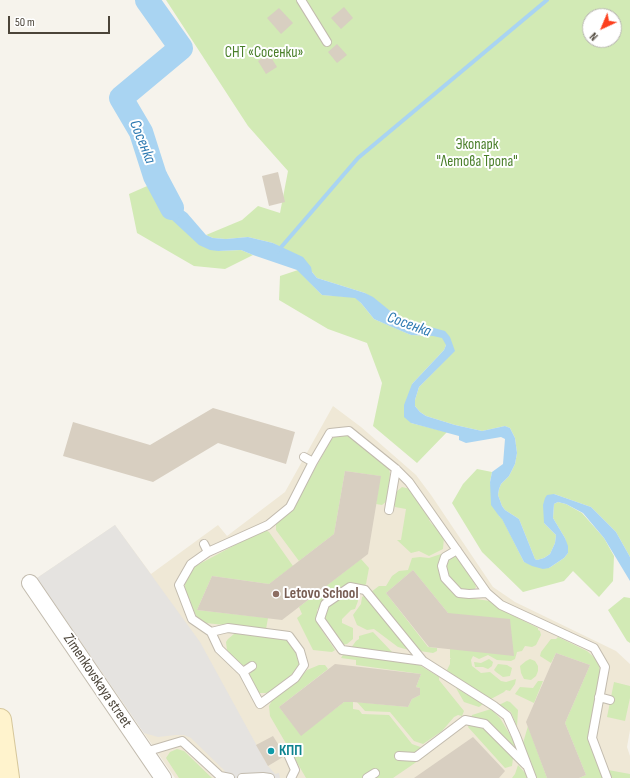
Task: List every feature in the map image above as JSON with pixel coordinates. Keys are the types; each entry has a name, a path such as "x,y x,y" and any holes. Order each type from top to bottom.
{"main road":[{"path":"0,720 8,778"}],"street":[{"name":"Zimenkovskaya street","path":"30,583 163,778"}],"lane":[{"path":"301,0 327,42"},
{"path":"212,632 228,628 289,636 300,651 304,665 295,678 260,704 243,672 219,648 212,632 192,619 179,585 191,564 208,552 268,525 290,507 330,433 349,431 396,469 409,482 433,521 457,550 487,593 501,605 594,648 605,667 592,738 607,778"},
{"path":"304,457 313,462"},
{"path":"388,510 396,469"},
{"path":"204,544 208,552"},
{"path":"457,550 444,558 442,566 445,578 459,593 487,593"},
{"path":"424,662 342,650 320,619 325,604 350,586 365,590 424,662 494,706 507,716 532,778"},
{"path":"243,672 252,666"},
{"path":"599,697 610,700"},
{"path":"399,756 416,757 465,720 485,724 528,767"},
{"path":"145,752 182,742 220,776 230,778"},
{"path":"288,754 295,770 291,778"},
{"path":"367,778 375,773"},
{"path":"242,778 270,778"}],"shaded area":[{"name":"Letovo School","path":"333,406 361,427 416,475 493,587 515,602 616,651 630,664 630,730 627,747 630,756 630,778 175,778 37,578 115,525 151,574 218,525 227,536 285,492"},
{"path":"115,525 200,642 268,766 275,774 279,773 280,778 219,778 225,771 191,738 184,735 158,737 144,733 37,578"}],"green space":[{"name":"Экопарк \"Летова Тропа\"","path":"166,0 630,0 630,557 616,532 591,507 554,494 544,523 556,535 555,543 550,554 544,558 537,560 535,559 519,519 505,510 498,495 501,484 509,476 515,464 517,453 515,438 510,428 505,426 482,431 455,425 426,416 415,406 415,400 419,387 453,352 446,345 444,350 412,384 411,423 447,432 417,463 373,426 382,383 367,343 328,329 279,300 280,276 298,270 322,295 355,297 374,319 411,335 433,336 430,327 405,320 365,293 317,278 312,272 284,249 273,243 248,237 226,239 213,238 206,235 242,220 258,206 280,213 288,171 248,126"},
{"path":"154,183 158,198 218,251 241,250 253,255 225,269 194,266 137,233 129,194"},
{"path":"346,434 351,436 389,468 390,474 387,501 382,505 376,504 380,476 345,471 334,534 299,561 276,530 276,524 293,508 331,440 335,436"},
{"path":"477,469 492,472 490,482 499,516 502,518 524,562 549,568 564,558 568,553 565,538 553,518 554,504 558,502 566,504 582,513 604,538 614,556 613,581 599,597 573,571 564,581 523,592 482,552 452,503 463,484"},
{"path":"402,487 410,489 430,519 429,520 431,523 435,525 444,537 443,549 429,556 419,551 411,553 397,540 401,540 406,509 395,507 394,503 396,492"},
{"path":"265,530 269,532 293,566 269,584 212,576 197,610 268,618 266,629 205,623 197,618 185,591 185,579 192,568"},
{"path":"441,554 439,565 440,574 443,581 462,597 490,601 500,609 538,628 540,631 541,635 536,645 532,647 525,646 522,651 517,652 515,659 511,661 497,660 488,655 479,659 473,656 471,660 472,666 481,673 490,672 501,681 506,682 516,679 515,684 510,691 506,690 491,699 448,674 447,670 451,659 448,613 413,570 386,593 428,647 437,648 437,651 433,653 420,651 371,592 379,586 386,586 392,576 399,571 408,570 412,558 429,558"},
{"path":"455,556 475,584 476,587 474,590 462,591 449,577 445,568 446,560"},
{"path":"361,559 369,568 366,584 364,586 355,583 350,584 323,602 317,610 317,621 319,626 335,650 332,652 313,650 297,618 302,614 299,607"},
{"path":"356,590 358,592 356,594 358,601 355,609 351,610 342,619 342,623 353,628 353,639 347,644 342,645 324,618 326,609 349,592"},
{"path":"364,596 409,650 398,647 374,629 367,630 357,625 353,615 361,604 362,597"},
{"path":"624,597 630,598 630,643 627,641 608,610"},
{"path":"373,632 393,653 351,648 359,639 359,636"},
{"path":"234,634 287,639 299,658 299,666 295,672 269,692 259,693 256,691 249,675 253,670 252,666 241,665 227,650 226,642"},
{"path":"558,637 587,651 597,660 599,665 600,671 589,734 603,778 579,778 586,775 565,723 590,665 556,653 551,663 540,656 541,652 551,639 556,639"},
{"path":"343,655 416,663 439,677 439,680 464,711 462,716 458,715 454,717 442,731 423,744 414,741 390,712 365,711 357,702 408,707 412,699 420,695 420,688 416,687 421,674 356,665 356,660 341,658"},
{"path":"489,659 493,662 492,666 488,669 483,667 475,667 474,662 481,663"},
{"path":"530,659 535,661 538,666 536,676 531,680 524,679 520,666"},
{"path":"498,664 507,665 512,668 510,676 503,677 494,670"},
{"path":"319,665 325,665 328,669 279,707 301,735 344,702 353,702 353,709 359,710 362,714 389,715 412,744 426,749 428,754 393,778 306,778 270,716 269,706 274,697 300,678 307,670"},
{"path":"538,681 543,681 534,703 515,694 520,687 533,688"},
{"path":"614,682 630,686 630,698 625,721 607,717"},
{"path":"456,688 483,704 479,707 464,702"},
{"path":"507,701 518,710 517,727 511,712 499,705"},
{"path":"491,709 500,718 515,743 512,766 505,768 468,727 472,715"},
{"path":"528,726 547,778 537,778 523,743"},
{"path":"177,749 184,751 212,778 179,778 166,758 170,752"},
{"path":"518,765 527,775 529,778 512,778"},
{"path":"608,770 630,774 630,778 612,778"}],"water":[{"path":"166,171 177,206 187,213 206,235 213,238 226,239 248,237 273,243 303,257 317,278 365,293 405,320 445,331 450,337 455,351 419,387 415,400 415,406 426,416 455,425 482,431 505,426 510,428 515,438 517,453 515,464 509,476 501,484 498,495 505,510 519,519 535,559 537,560 544,558 550,554 555,543 556,535 544,523 543,505 547,495 554,494 591,507 616,532 630,557 630,581 604,538 583,513 566,504 558,502 554,504 553,518 565,538 568,546 568,553 564,558 549,568 543,569 524,562 502,519 491,505 490,482 492,472 503,464 505,439 501,437 466,443 459,440 459,436 411,423 404,417 404,405 412,384 444,350 446,345 442,338 411,335 374,319 355,298 322,295 297,270 241,250 218,251 210,250 199,245 171,219 158,198 154,183"}],"building":[{"path":"344,7 353,18 341,29 331,18"},
{"path":"279,8 293,23 281,34 267,18"},
{"path":"337,44 347,55 337,63 328,52"},
{"path":"269,54 277,67 266,74 258,61"},
{"path":"278,172 285,202 269,206 262,176"},
{"path":"213,408 295,432 286,464 218,443 153,482 63,456 73,422 150,445"},
{"path":"345,471 381,476 368,554 282,620 197,610 212,576 269,584 334,534"},
{"path":"413,570 448,613 510,619 514,656 429,647 386,593"},
{"path":"556,653 590,665 565,723 586,775 579,778 547,778 526,722"},
{"path":"335,664 421,674 416,687 420,688 420,695 412,699 408,707 344,702 301,736 279,707"},
{"name":"КПП","path":"273,736 283,752 283,757 268,766 256,745"},
{"path":"473,737 505,771 499,778 414,778"}],"waterway":[{"name":"Сосенка","path":"147,0 181,48 121,98 141,132 155,176 172,208"},
{"path":"277,252 358,158 547,0"}],"place":[{"name":"Letovo School","path":"276,594"},
{"name":"КПП","path":"271,751"}],"park label":[{"name":"СНТ «Сосенки»","path":"264,53"}]}
